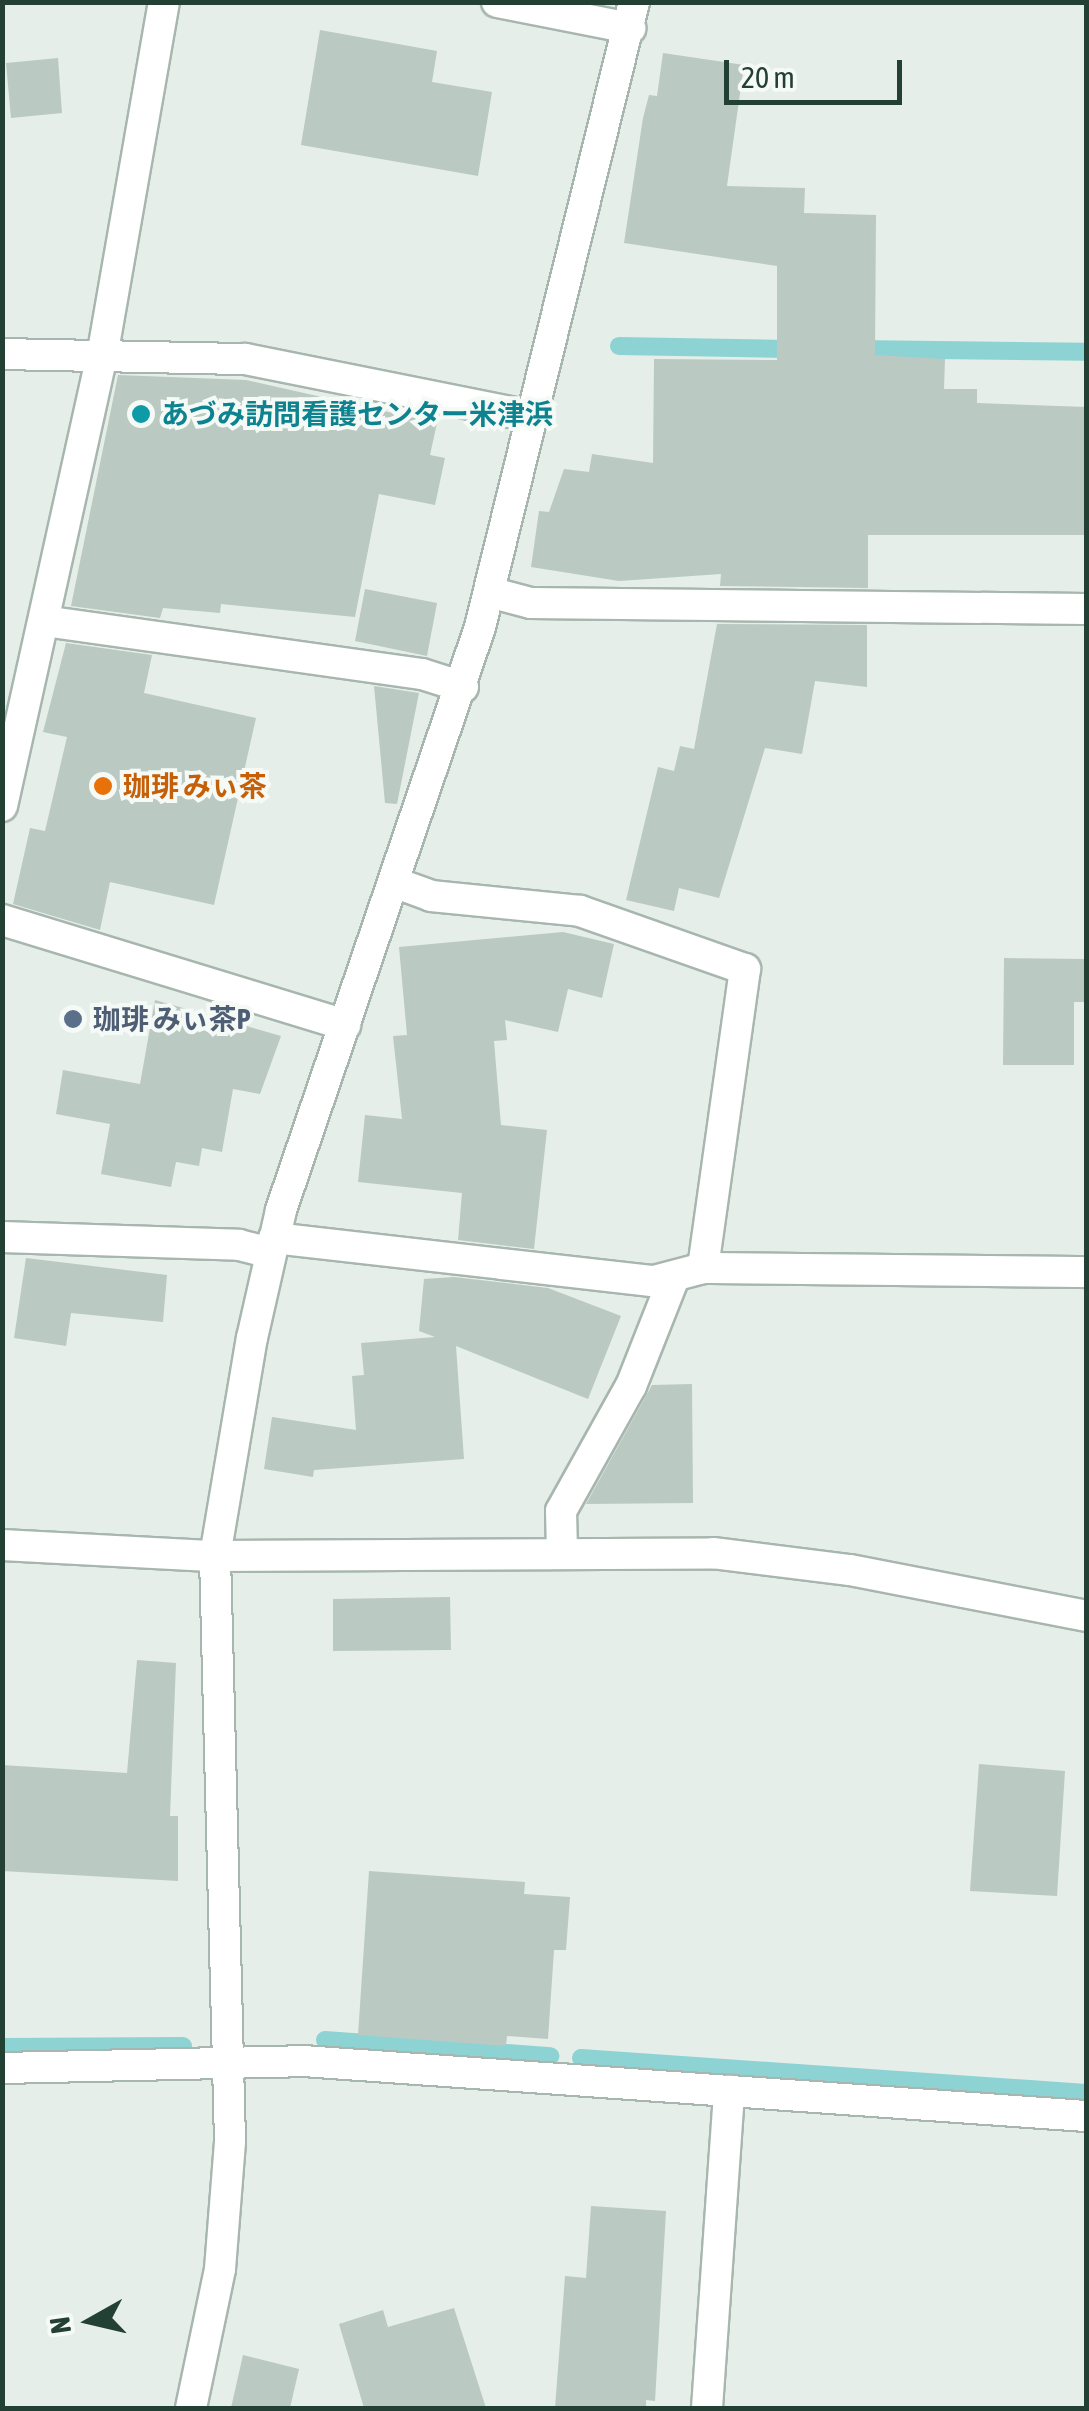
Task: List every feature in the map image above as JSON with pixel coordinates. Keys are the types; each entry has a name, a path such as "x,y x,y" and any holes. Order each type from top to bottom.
{"street":[{"path":"2,806 103,351 164,2"},
{"path":"191,2408 220,2268 228,2064 215,1556 272,1246 463,686 534,417 632,15 497,2"},
{"path":"2,354 103,351 244,359 534,417"},
{"path":"489,592 531,602 1086,609"},
{"path":"44,621 422,674 463,686"},
{"path":"396,884 431,896 580,911 745,969 703,1268"},
{"path":"2,920 345,1026"},
{"path":"2,1237 272,1246 673,1280 703,1268 1086,1272"},
{"path":"562,1551 561,1511 630,1386 673,1280"},
{"path":"2,1546 215,1556 562,1551 782,1560 1086,1616"},
{"path":"2,2068 303,2062 1086,2116"},
{"path":"708,2408 728,2091"}],"building":[{"path":"320,30 437,51 432,82 492,92 478,176 301,145"},
{"path":"663,53 744,65 727,186 805,188 804,213 876,215 875,355 945,359 944,389 977,389 977,403 1086,407 1086,535 868,535 868,588 720,586 721,574 619,581 531,567 539,511 549,512 564,469 589,472 592,454 653,463 654,359 777,360 777,266 624,243 643,118 649,95 657,96"},
{"path":"58,58 62,113 11,118 6,63"},
{"path":"118,375 246,380 437,423 430,455 445,458 435,505 379,494 355,617 221,604 220,613 163,608 160,618 71,606"},
{"path":"365,589 437,603 427,656 355,641"},
{"path":"717,624 867,625 867,687 815,681 802,754 765,748 719,898 679,888 674,911 626,900 658,767 674,771 680,746 694,749"},
{"path":"66,643 152,655 144,693 256,718 214,905 110,882 100,930 13,904 30,828 45,831 67,737 43,732"},
{"path":"374,686 419,693 397,804 385,803"},
{"path":"563,932 614,944 602,998 568,989 558,1032 505,1020 507,1040 494,1041 501,1125 547,1130 534,1249 458,1240 462,1193 358,1182 365,1115 402,1119 393,1036 407,1035 399,947"},
{"path":"1004,958 1086,959 1086,1002 1074,1002 1074,1065 1003,1065"},
{"path":"155,1000 281,1036 260,1094 233,1089 222,1152 202,1148 199,1166 176,1162 171,1187 101,1174 110,1124 56,1114 63,1070 140,1084"},
{"path":"26,1258 167,1275 163,1322 71,1313 66,1346 14,1338"},
{"path":"454,1277 548,1288 621,1316 588,1399 456,1346 464,1459 314,1470 313,1477 264,1469 272,1417 356,1430 352,1376 364,1375 361,1343 435,1337 419,1331 424,1279"},
{"path":"692,1384 693,1503 586,1504 652,1385"},
{"path":"450,1597 451,1650 333,1651 333,1599"},
{"path":"137,1660 176,1663 170,1816 178,1816 178,1881 2,1871 2,1765 127,1773"},
{"path":"979,1764 1065,1771 1057,1896 970,1891"},
{"path":"369,1871 525,1882 524,1894 570,1897 566,1950 554,1950 548,2039 507,2036 506,2046 358,2035"},
{"path":"591,2206 666,2211 655,2401 646,2400 646,2408 555,2408 565,2276 586,2278"},
{"path":"454,2308 486,2408 364,2408 339,2324 383,2310 388,2327"},
{"path":"243,2355 299,2369 290,2408 231,2408"}],"waterway":[{"path":"619,346 799,349"},
{"path":"855,349 1086,352"},
{"path":"325,2040 550,2056"},
{"path":"2,2047 183,2046"},
{"path":"581,2058 1086,2093"}],"place":[{"name":"あづみ訪問看護センター米津浜","path":"141,414"},
{"name":"珈琲 みぃ茶","path":"103,786"},
{"name":"珈琲 みぃ茶P","path":"73,1019"}]}
